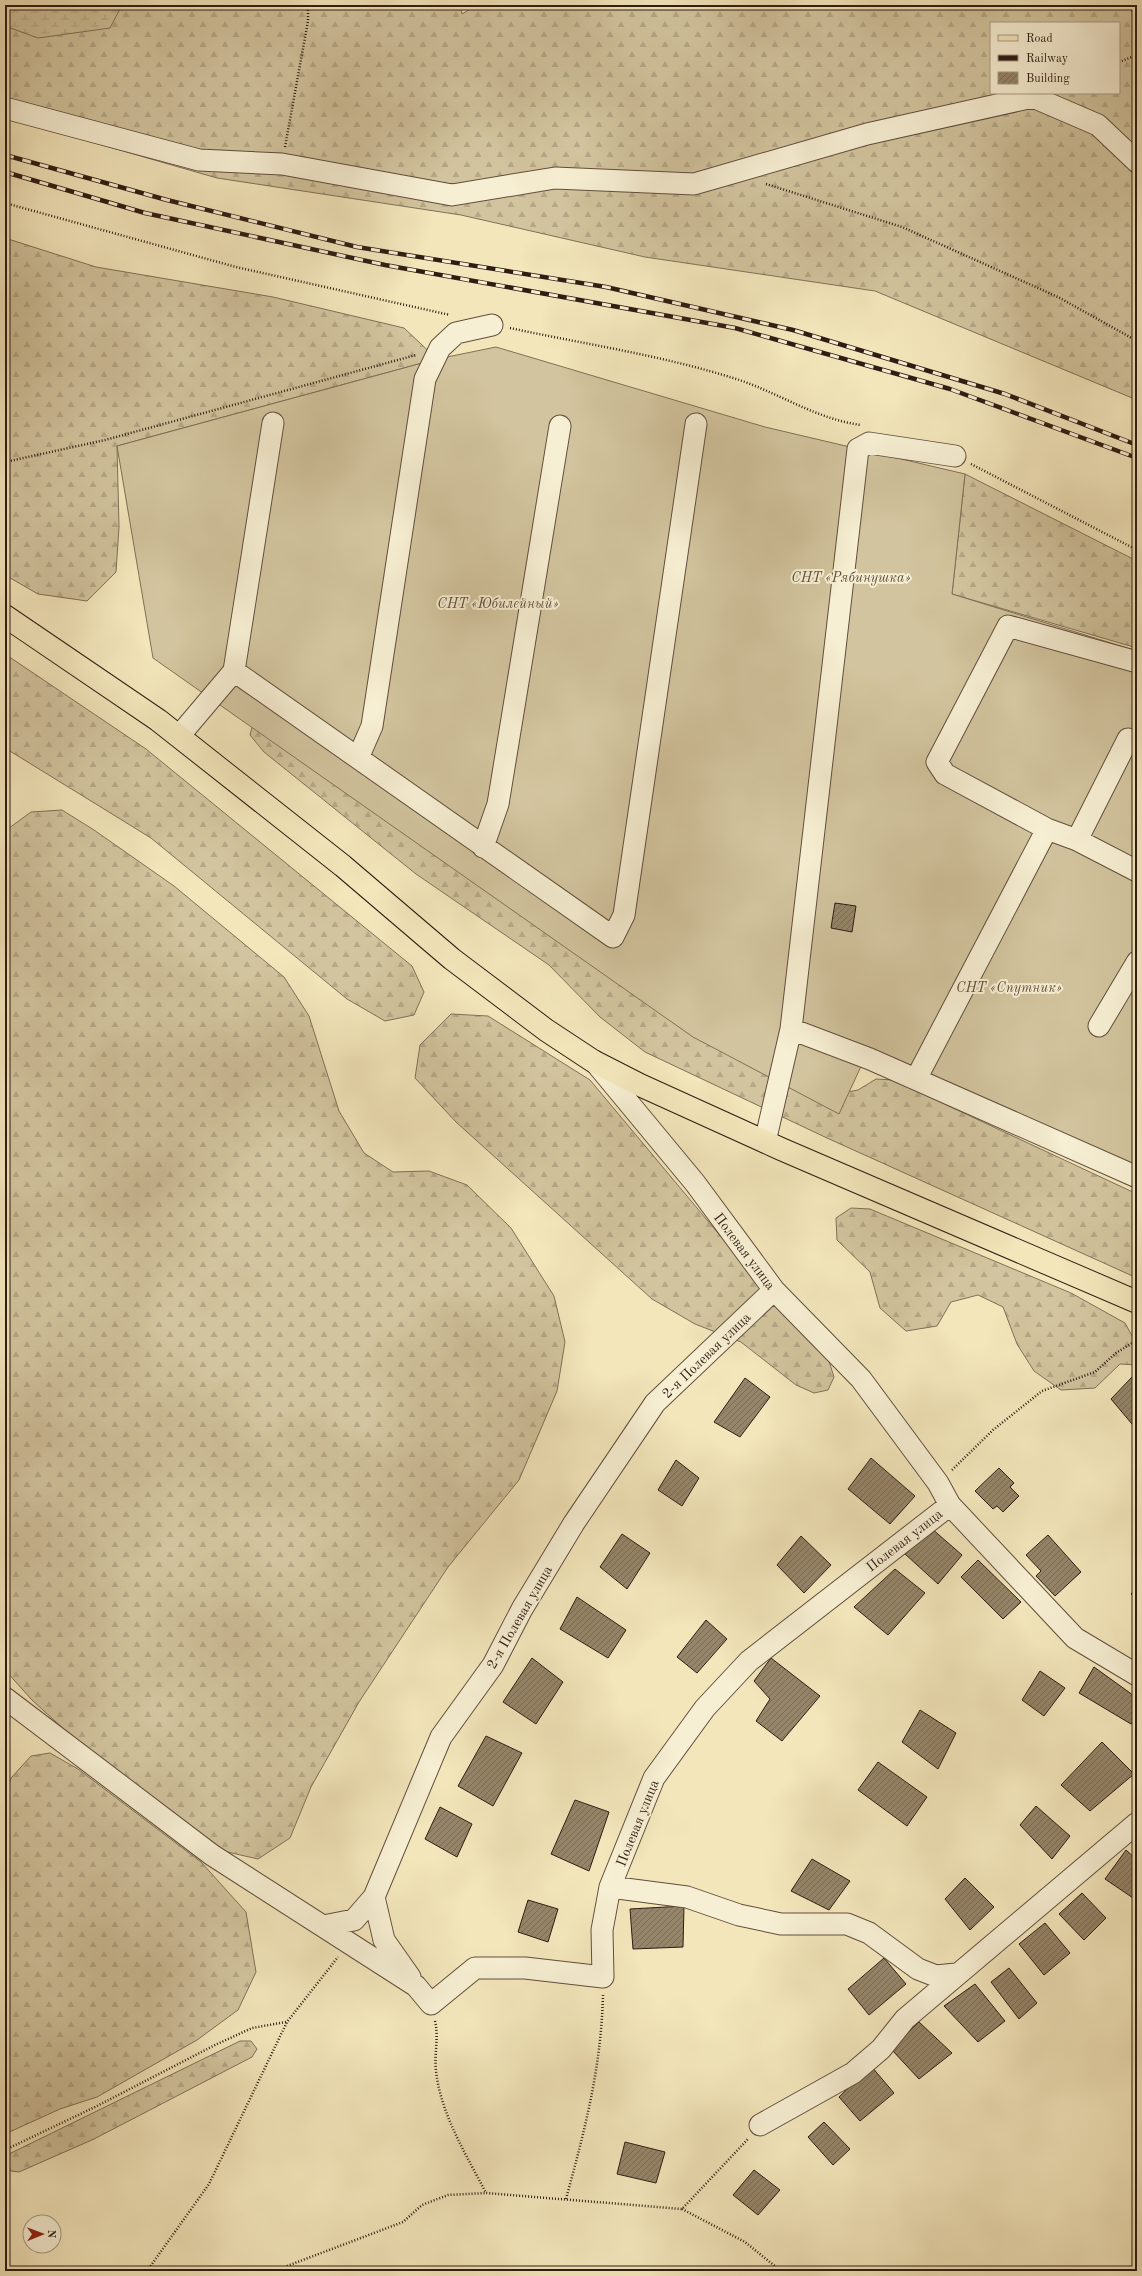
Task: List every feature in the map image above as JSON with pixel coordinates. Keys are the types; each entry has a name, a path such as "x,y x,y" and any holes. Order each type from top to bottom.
{"main road":[{"path":"5,616 98,678 179,736 344,866 452,960 546,1030 593,1061 640,1085 765,1142 1137,1302"}],"street":[{"path":"5,108 199,160 282,164 452,195 555,178 694,184 867,134 1033,97 1098,125 1137,162"},
{"path":"358,758 372,726 425,379 440,348 456,333 492,324"},
{"path":"179,736 234,671 273,423"},
{"path":"234,671 613,938 624,915 696,424"},
{"path":"483,847 498,804 560,426"},
{"path":"765,1142 791,1028 858,449 869,443 955,456"},
{"path":"1137,662 1008,626 937,762 945,774 1047,829 1077,840 1137,871"},
{"path":"1077,840 1128,739"},
{"path":"916,1079 1047,829"},
{"path":"1099,1026 1137,962"},
{"path":"791,1028 870,1059 1137,1177"},
{"name":"Полевая улица","path":"593,1061 695,1183 774,1290 861,1379 938,1482 950,1505 749,1661 705,1708 654,1778 610,1887 602,1930 603,1977"},
{"name":"2-я Полевая улица","path":"323,1926 354,1920 374,1897 441,1737 493,1665 522,1609 574,1523 655,1403 774,1290"},
{"path":"950,1505 1075,1638 1137,1675"},
{"path":"5,1698 212,1855 416,1986"},
{"path":"760,2125 853,2073 880,2049 905,2019 956,1974 1137,1823"},
{"path":"610,1887 688,1897 739,1915 780,1924 847,1924 869,1933 918,1969 936,1976 956,1974"},
{"path":"374,1897 384,1940 416,1986 432,2004 475,1968 525,1968 603,1977"}],"path":[{"path":"282,164 308,21 308,5"},
{"path":"1131,5 1137,33"},
{"path":"1120,62 1137,54"},
{"path":"761,183 902,227 1058,297 1137,342"},
{"path":"5,203 236,267 454,316"},
{"path":"492,324 698,367 735,378 827,416 848,423 869,426"},
{"path":"5,462 105,440 440,348"},
{"path":"955,456 1137,550"},
{"path":"938,1482 993,1430 1042,1391 1095,1372 1116,1352 1137,1340"},
{"path":"148,2271 209,2184 286,2022 349,1942"},
{"path":"566,2199 592,2100 602,2031 603,1977"},
{"path":"432,2004 437,2029 436,2070 445,2111 486,2193"},
{"path":"5,2150 97,2106 213,2046 252,2028 286,2022"},
{"path":"682,2209 760,2125"},
{"path":"287,2266 403,2222 422,2205 448,2195 486,2193 682,2209 745,2242 781,2271"}],"green space":[{"path":"5,5 460,5 462,14 477,5 1137,5 1137,400 875,291 645,257 461,215 217,178 5,117"},
{"path":"5,5 122,5 110,28 38,38 5,26"},
{"path":"5,238 96,267 273,297 404,328 437,359 117,446 119,527 116,572 87,601 38,594 5,575"},
{"path":"496,347 765,427 965,474 952,594 1137,651 1137,1189 863,1062 839,1114 693,1037 153,658 117,446 437,359"},
{"path":"965,474 1137,561 1137,648 952,594"},
{"path":"5,654 146,749 412,966 424,992 414,1015 385,1021 347,999 151,838 5,748"},
{"path":"254,719 837,1094 858,1090 876,1079 893,1080 1137,1194 1137,1278 827,1138 645,1052 600,1017 549,965 416,874 264,752 250,735"},
{"path":"62,810 94,830 174,886 284,977 309,1016 339,1111 364,1153 393,1172 429,1171 467,1185 511,1228 554,1296 565,1342 557,1391 519,1480 448,1567 359,1702 311,1787 290,1838 258,1859 223,1851 66,1731 32,1700 5,1670 5,831 31,812"},
{"path":"451,1014 488,1016 590,1080 763,1287 829,1361 834,1377 828,1390 814,1393 796,1385 741,1342 695,1324 652,1299 456,1122 415,1078 420,1045"},
{"path":"851,1208 870,1209 1071,1293 1125,1323 1137,1345 1137,1365 1120,1364 1095,1388 1061,1390 1034,1371 1017,1344 1003,1307 978,1295 951,1302 937,1326 906,1331 880,1308 870,1272 837,1240 836,1218"},
{"path":"50,1753 78,1769 201,1862 246,1912 256,1972 238,2010 197,2040 97,2097 60,2109 5,2134 5,1794 11,1778 31,1756"},
{"path":"240,2041 251,2041 257,2049 252,2057 94,2139 19,2172 11,2171 6,2162 9,2154"}],"building":[{"path":"835,903 856,906 852,932 831,928"},
{"path":"1132,1377 1137,1383 1137,1430 1111,1399"},
{"path":"745,1378 770,1397 740,1437 714,1422"},
{"path":"871,1458 915,1496 890,1524 848,1489"},
{"path":"676,1460 699,1478 682,1506 658,1490"},
{"path":"999,1468 1014,1483 1010,1487 1019,1496 1003,1512 997,1506 993,1509 975,1491"},
{"path":"931,1528 962,1555 938,1584 905,1554"},
{"path":"622,1534 650,1553 627,1589 600,1567"},
{"path":"1048,1535 1081,1572 1055,1596 1036,1576 1041,1571 1026,1555"},
{"path":"801,1536 831,1565 804,1593 777,1565"},
{"path":"978,1560 1021,1602 1003,1619 961,1577"},
{"path":"895,1569 925,1593 888,1635 854,1607"},
{"path":"1137,1587 1137,1599 1131,1594"},
{"path":"577,1597 626,1630 608,1658 560,1629"},
{"path":"706,1620 727,1639 697,1673 677,1657"},
{"path":"532,1658 563,1682 536,1724 503,1702"},
{"path":"771,1658 820,1696 782,1741 756,1721 770,1699 754,1681"},
{"path":"1094,1667 1137,1698 1137,1713 1131,1724 1079,1693"},
{"path":"1040,1671 1065,1688 1044,1716 1022,1700"},
{"path":"920,1710 956,1733 938,1769 902,1742"},
{"path":"486,1736 522,1753 493,1806 458,1786"},
{"path":"1102,1742 1134,1774 1090,1811 1061,1785"},
{"path":"878,1762 927,1797 907,1826 858,1790"},
{"path":"575,1800 609,1812 589,1871 551,1854"},
{"path":"1036,1806 1070,1836 1052,1859 1020,1825"},
{"path":"440,1807 472,1824 457,1857 425,1839"},
{"path":"1126,1850 1137,1860 1137,1894 1133,1898 1105,1879"},
{"path":"812,1859 850,1881 829,1910 791,1891"},
{"path":"965,1878 994,1907 970,1930 945,1899"},
{"path":"1082,1893 1106,1918 1084,1940 1059,1914"},
{"path":"528,1900 558,1909 548,1942 518,1932"},
{"path":"684,1906 683,1947 633,1949 630,1909"},
{"path":"1045,1923 1070,1953 1044,1975 1019,1944"},
{"path":"884,1958 906,1984 869,2015 848,1989"},
{"path":"1009,1968 1037,2003 1019,2019 991,1982"},
{"path":"975,1984 1005,2021 978,2042 944,2006"},
{"path":"919,2022 952,2053 919,2079 891,2049"},
{"path":"871,2066 894,2093 860,2121 839,2097"},
{"path":"824,2122 850,2149 833,2165 808,2137"},
{"path":"625,2142 665,2152 656,2183 617,2174"},
{"path":"754,2170 780,2190 758,2215 733,2195"}],"railway":[{"path":"5,155 167,200 357,247 606,287 793,330 1005,394 1137,445"},
{"path":"5,172 145,213 385,265 735,328 950,389 1137,458"}],"park label":[{"name":"СНТ «Рябинушка»","path":"851,577"},
{"name":"СНТ «Юбилейный»","path":"498,603"},
{"name":"СНТ «Спутник»","path":"1009,987"}]}
